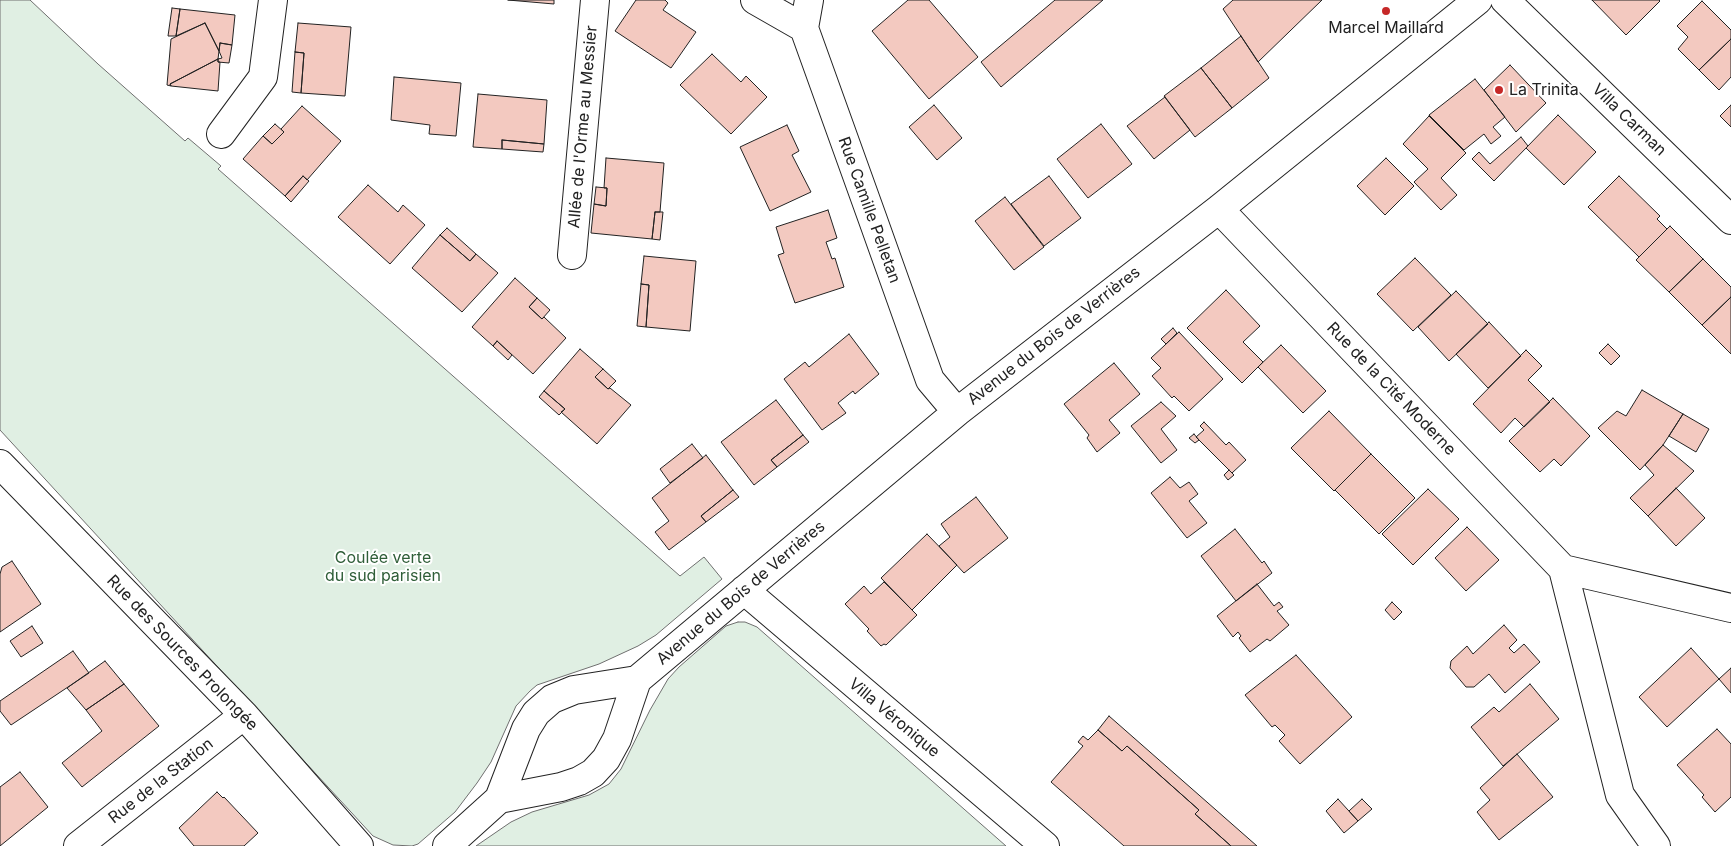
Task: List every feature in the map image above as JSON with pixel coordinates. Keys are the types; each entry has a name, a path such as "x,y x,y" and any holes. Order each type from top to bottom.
{"street":[{"path":"221,134 263,77 273,0"},
{"name":"Allée de l'Orme au Messier","path":"572,255 595,0"},
{"path":"755,0 804,28 810,0"},
{"name":"Avenue du Bois de Verrières","path":"637,680 957,412 1219,209 1478,0"},
{"name":"Villa Carman","path":"1505,0 1731,220"},
{"name":"Rue Camille Pelletan","path":"804,28 930,380 957,412"},
{"name":"Rue de la Cité Moderne","path":"1219,209 1563,569 1620,795 1656,846"},
{"name":"Rue des Sources Prolongée","path":"0,464 244,715 359,846"},
{"path":"1563,569 1731,608"},
{"name":"Villa Véronique","path":"744,590 1045,846"},
{"path":"446,846 499,799 526,729 536,713 552,698 574,690 637,680 617,739 606,759 593,774 561,787 499,799"},
{"name":"Rue de la Station","path":"78,846 244,715"}],"green space":[{"name":"Coulée verte du sud parisien","path":"0,0 30,0 98,64 185,141 188,138 221,166 218,169 680,576 704,557 722,579 656,635 638,646 599,664 537,685 530,691 516,706 491,762 477,783 455,812 418,844 412,846 393,845 373,836 0,430"},
{"path":"745,622 757,627 1006,846 476,846 511,822 532,812 589,795 609,784 621,769 650,710 668,679 726,626"}],"building":[{"path":"508,0 554,0 554,4"},
{"path":"636,0 665,0 668,3 663,10 696,32 671,68 615,31"},
{"path":"908,0 929,0 978,57 929,99 872,31"},
{"path":"1055,0 1103,0 1001,87 981,62"},
{"path":"1233,0 1322,0 1258,62 1223,9"},
{"path":"1592,0 1659,0 1660,1 1626,35"},
{"path":"1702,1 1731,30 1731,39 1699,70 1678,49 1688,37 1677,26"},
{"path":"172,8 180,9 176,36 168,36"},
{"path":"180,9 235,15 232,45 220,43 219,51 205,23 176,36"},
{"path":"205,23 219,51 218,59 170,84 171,86 167,85 171,39"},
{"path":"298,23 351,27 345,96 301,93 304,53 295,52"},
{"path":"1241,36 1269,78 1232,108 1201,68"},
{"path":"1731,39 1731,77 1719,90 1699,70"},
{"path":"220,43 232,45 229,63 218,62 218,59 222,58 219,51"},
{"path":"295,52 304,53 301,93 292,92"},
{"path":"712,54 741,82 746,76 767,97 731,134 680,85"},
{"path":"218,59 218,62 220,62 218,91 171,86 170,84"},
{"path":"1510,65 1546,103 1516,132 1484,90"},
{"path":"1201,68 1232,108 1195,137 1164,96"},
{"path":"394,77 461,83 456,136 429,134 430,125 391,120"},
{"path":"1475,79 1505,117 1493,127 1501,136 1491,144 1484,134 1464,150 1429,115"},
{"path":"478,94 547,100 544,144 502,140 502,149 473,147"},
{"path":"1165,97 1190,130 1154,159 1127,126"},
{"path":"934,105 962,138 937,160 909,127"},
{"path":"1731,105 1731,127 1720,116"},
{"path":"302,106 341,141 307,180 303,176 285,196 243,159 263,136 272,144 284,132 281,129"},
{"path":"1558,115 1596,152 1564,185 1526,148"},
{"path":"1429,116 1466,153 1441,178 1457,195 1441,210 1414,182 1428,169 1403,144"},
{"path":"275,124 284,132 272,144 263,136"},
{"path":"1101,124 1132,164 1088,198 1057,159"},
{"path":"787,125 799,151 792,155 811,192 770,211 740,147"},
{"path":"1521,137 1528,146 1494,181 1472,159 1479,152 1490,164"},
{"path":"502,140 544,144 543,152 502,149"},
{"path":"606,158 664,163 660,212 655,212 652,239 591,233 594,204 606,206 607,188 604,188"},
{"path":"1386,158 1414,186 1385,215 1357,186"},
{"path":"303,176 309,181 291,202 285,196"},
{"path":"1049,176 1081,218 1044,246 1011,204"},
{"path":"1619,176 1660,216 1657,219 1667,229 1639,257 1588,207"},
{"path":"368,185 398,212 403,205 425,225 390,264 338,217"},
{"path":"596,187 607,188 606,206 594,204"},
{"path":"1005,197 1044,247 1014,270 975,221"},
{"path":"828,210 837,238 826,242 832,259 835,258 844,287 795,303 778,255 784,253 776,227"},
{"path":"655,212 663,212 660,240 652,239"},
{"path":"1670,226 1703,259 1669,292 1636,260"},
{"path":"447,228 476,254 470,261 440,235"},
{"path":"440,235 470,261 476,254 498,273 462,312 412,268"},
{"path":"644,256 696,261 690,331 646,327 649,285 641,284"},
{"path":"1415,258 1451,295 1413,331 1377,294"},
{"path":"1703,259 1731,287 1731,297 1702,325 1669,292"},
{"path":"515,278 537,298 529,307 542,319 544,317 566,338 533,374 497,341 493,346 472,327"},
{"path":"641,284 649,285 646,327 637,326"},
{"path":"1226,290 1260,326 1243,342 1263,362 1242,383 1187,328"},
{"path":"1456,291 1488,324 1449,361 1418,327"},
{"path":"1731,297 1731,354 1702,325"},
{"path":"537,298 550,310 542,319 529,307"},
{"path":"1489,322 1521,356 1488,388 1456,354"},
{"path":"1173,328 1177,333 1166,344 1161,339"},
{"path":"1179,332 1223,379 1189,411 1174,396 1172,398 1152,376 1161,368 1151,358"},
{"path":"849,334 879,374 855,394 853,391 838,403 846,413 822,430 784,379 805,362 809,367"},
{"path":"497,341 512,355 508,360 493,346"},
{"path":"1608,344 1620,356 1611,365 1599,353"},
{"path":"1281,345 1326,391 1303,413 1258,367"},
{"path":"580,349 603,369 595,377 631,405 597,444 561,412 565,409 544,391"},
{"path":"1526,350 1542,366 1528,380 1550,402 1524,427 1515,418 1501,433 1473,404"},
{"path":"1114,363 1140,394 1109,420 1120,433 1097,452 1087,438 1089,435 1064,404"},
{"path":"603,369 616,381 608,389 595,377"},
{"path":"1642,390 1683,414 1663,445 1640,470 1598,428 1617,411 1626,416"},
{"path":"544,391 565,409 559,415 539,397"},
{"path":"1553,398 1590,436 1561,466 1554,459 1540,472 1509,441"},
{"path":"776,400 803,435 771,460 777,467 754,485 721,442"},
{"path":"1161,402 1176,416 1161,429 1177,450 1161,463 1131,426"},
{"path":"1329,411 1371,454 1334,491 1291,448"},
{"path":"1683,414 1709,429 1696,452 1669,436"},
{"path":"1204,422 1226,445 1229,442 1246,460 1232,473 1196,437 1204,430 1200,426"},
{"path":"1194,434 1199,440 1195,443 1189,438"},
{"path":"803,435 809,442 777,467 771,460"},
{"path":"692,444 703,458 670,483 660,469"},
{"path":"1663,445 1694,471 1648,516 1630,498 1654,475 1645,465"},
{"path":"1371,454 1415,498 1379,534 1335,490"},
{"path":"706,455 733,490 701,516 706,522 669,550 655,532 669,521 652,498"},
{"path":"1229,470 1234,475 1228,480 1224,475"},
{"path":"1170,477 1180,488 1189,482 1198,494 1189,501 1207,523 1187,538 1151,493"},
{"path":"1676,488 1705,518 1676,546 1648,516"},
{"path":"1428,489 1459,519 1413,565 1382,534"},
{"path":"733,490 739,497 706,522 701,516"},
{"path":"976,497 1008,538 964,573 939,546 950,537 941,524"},
{"path":"1467,527 1499,560 1466,591 1435,558"},
{"path":"1235,529 1262,563 1264,561 1272,573 1236,601 1201,556"},
{"path":"927,534 957,565 912,610 881,578"},
{"path":"12,561 41,604 0,632 0,574 2,567"},
{"path":"884,582 917,615 886,645 881,646 867,631 869,629 845,604 864,586 871,594"},
{"path":"1257,584 1274,606 1279,602 1283,607 1277,611 1289,625 1270,641 1267,639 1250,652 1239,638 1241,636 1238,632 1233,637 1217,616"},
{"path":"1392,602 1402,612 1394,620 1385,610"},
{"path":"1504,625 1517,640 1509,648 1514,653 1524,644 1540,662 1505,693 1489,674 1474,687 1466,687 1450,668 1451,661 1467,646 1473,654"},
{"path":"32,626 43,643 21,657 10,641"},
{"path":"1691,648 1719,679 1667,727 1639,697"},
{"path":"73,651 89,673 11,725 0,711 0,701"},
{"path":"1296,655 1352,717 1300,764 1279,741 1285,735 1275,725 1272,727 1245,695"},
{"path":"105,661 124,684 86,710 67,688"},
{"path":"1731,668 1731,693 1719,679"},
{"path":"124,684 159,726 82,787 62,763 102,731 86,710"},
{"path":"1530,684 1559,719 1503,766 1471,727 1494,707 1499,712"},
{"path":"1109,716 1257,846 1231,846 1195,814 1199,810 1127,746 1122,751 1098,730"},
{"path":"1717,729 1731,744 1731,797 1715,812 1702,797 1704,795 1677,765"},
{"path":"1098,730 1122,751 1127,746 1199,810 1195,814 1231,846 1124,846 1051,782 1083,746 1078,742 1083,736 1088,740"},
{"path":"1517,754 1553,797 1499,840 1477,812 1490,800 1480,788"},
{"path":"20,772 48,807 0,846 0,787"},
{"path":"217,792 258,833 244,846 194,846 179,828"},
{"path":"1338,799 1358,821 1344,833 1326,811"},
{"path":"1362,799 1372,809 1358,821 1349,811"}],"place":[{"name":"Marcel Maillard","path":"1386,11"},
{"name":"La Trinita","path":"1499,90"}]}
